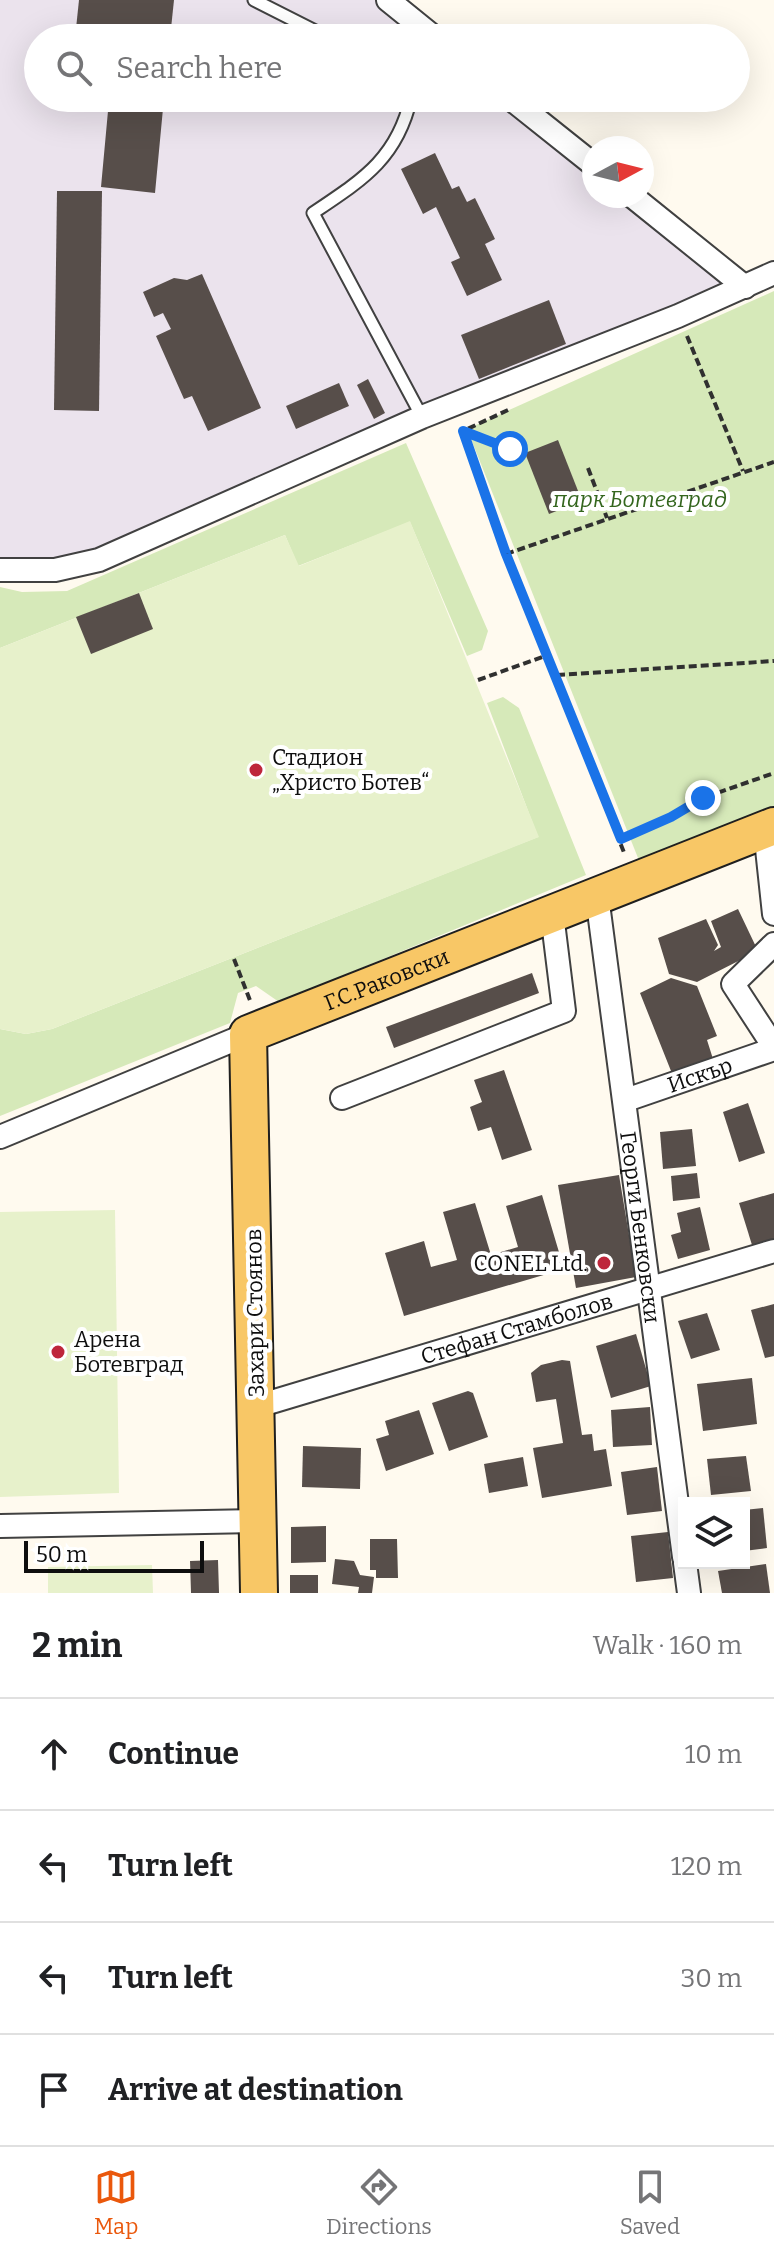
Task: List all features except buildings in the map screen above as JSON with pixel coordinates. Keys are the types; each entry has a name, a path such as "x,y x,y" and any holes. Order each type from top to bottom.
{"main road":[{"name":"Г.С.Раковски","path":"254,1031 770,828"},
{"name":"Захари Стоянов","path":"254,1031 259,1593"}],"street":[{"path":"388,0 418,24"},
{"path":"528,112 582,155"},
{"path":"647,208 745,287"},
{"path":"2,576 55,570 99,560 422,417 678,316 774,273"},
{"path":"770,828 774,914"},
{"name":"Георги Бенковски","path":"597,896 678,1513"},
{"path":"342,1098 564,1011 552,914"},
{"path":"774,944 733,984 774,1048"},
{"name":"Г.С.Раковски","path":"0,1137 254,1031"},
{"name":"Искър","path":"626,1100 774,1048"},
{"name":"Стефан Стамболов","path":"258,1406 649,1286 774,1251"},
{"path":"0,1526 258,1521"},
{"name":"Георги Бенковски","path":"685,1569 689,1593"}],"lane":[{"path":"254,0 301,24"},
{"path":"408,112 404,128 381,162 313,213 422,417"}],"path":[{"path":"678,316 743,471"},
{"path":"463,431 518,406"},
{"path":"463,431 510,449"},
{"path":"463,431 506,554 557,675 628,864"},
{"path":"506,554 774,462"},
{"path":"588,468 607,518"},
{"path":"478,680 548,655"},
{"path":"557,675 774,661"},
{"path":"621,839 671,817 703,798 774,773"},
{"path":"234,959 254,1031"}],"shaded area":[{"path":"0,0 383,0 413,24 24,24 24,112 525,112 582,157 582,208 646,208 745,287 99,560 0,570"}],"green space":[{"name":"парк Ботевград","path":"774,291 774,820 644,873 467,429"},
{"path":"406,443 488,631 482,650 467,656 410,522 298,566 285,535 0,648 0,587 22,592 67,591"},
{"name":"Стадион „Христо Ботев“","path":"410,521 539,837 52,1029 26,1034 0,1029 0,648 285,535 299,566"},
{"path":"503,697 519,708 586,875 279,1002 256,986 238,993 230,1023 0,1116 0,1029 26,1034 52,1029 538,837 487,703"},
{"name":"Арена Ботевград","path":"115,1210 119,1493 0,1497 0,1212"},
{"path":"152,1565 153,1593 48,1593 48,1567"}],"place":[{"name":"Стадион „Христо Ботев“","path":"256,770"},
{"name":"CONEL Ltd.","path":"604,1263"},
{"name":"Арена Ботевград","path":"58,1352"}],"route":[{"path":"510,449 463,431 506,554 621,839 671,817 703,798"}]}
